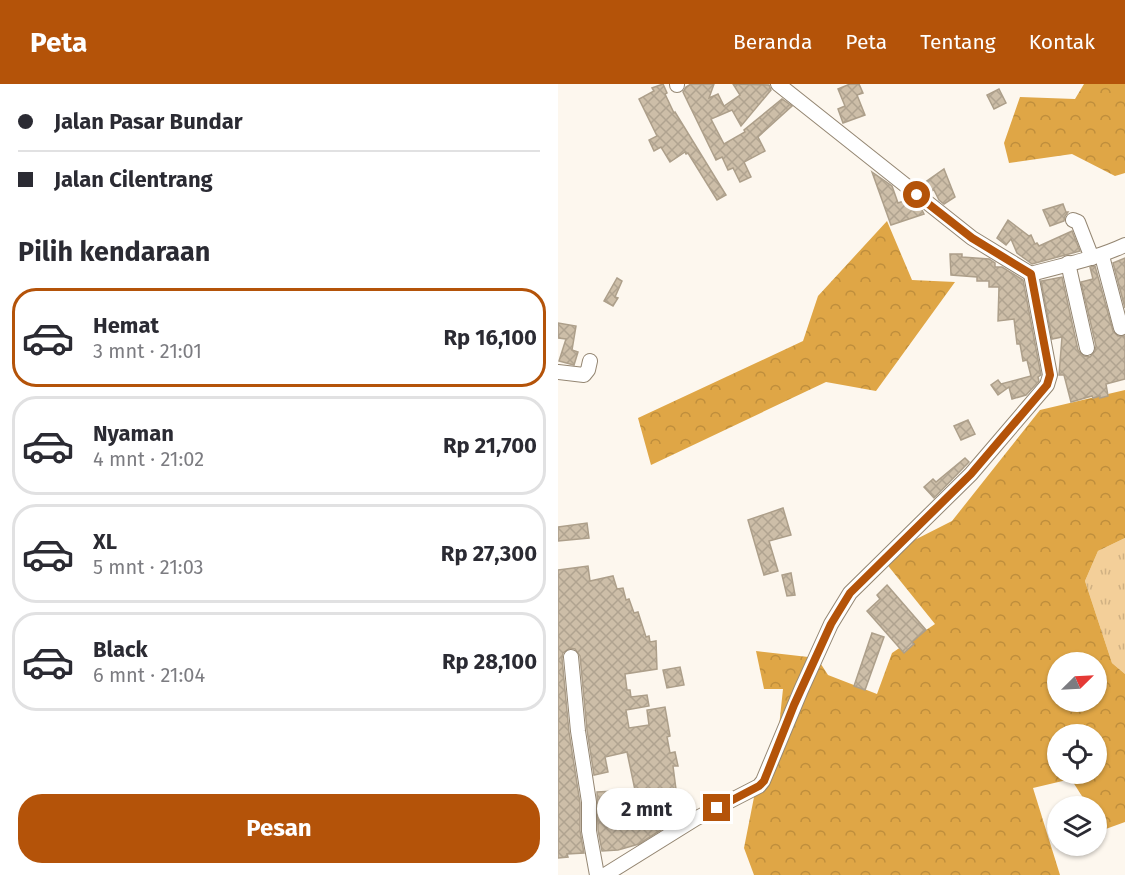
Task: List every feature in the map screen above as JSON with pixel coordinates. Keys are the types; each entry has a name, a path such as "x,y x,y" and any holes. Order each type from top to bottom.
{"street":[{"path":"778,84 972,238 1031,274 1097,257 1125,245"},
{"path":"1073,220 1078,222 1097,257 1120,328"},
{"path":"1068,263 1087,348"},
{"path":"605,875 695,819 759,786 764,781 801,690 842,605 853,589 971,474 1047,385 1050,375 1031,274"},
{"path":"558,372 584,375 590,361"},
{"path":"571,657 578,731 589,802 589,831 597,875"}],"green space":[{"path":"1084,84 1125,84 1125,173 1115,176 1072,154 1009,163 1004,143 1020,97 1075,99"},
{"path":"887,221 912,280 955,282 876,391 826,382 651,465 638,418 803,341 818,296"},
{"path":"1125,390 1125,538 1098,551 1085,581 1112,663 1125,674 1125,822 1107,829 1107,796 1082,796 1074,784 1107,784 1107,724 1047,724 1047,784 1050,784 1033,788 1047,833 1047,856 1054,856 1060,875 754,875 744,848 756,787 778,736 783,689 764,689 756,651 817,658 828,675 877,694 892,653 935,624 881,557 952,521 1040,410"},
{"path":"1125,538 1125,674 1112,663 1085,581 1098,551"}],"building":[{"path":"663,84 674,113 726,195 717,200 688,153 685,152 670,162 661,147 654,151 649,140 657,136 639,99 654,91 652,88"},
{"path":"691,84 714,84 709,98 718,94 724,106 740,95 733,84 769,85 771,90 741,126 732,110 711,119 724,144 745,132 744,130 782,99 792,106 758,137 765,151 744,162 751,177 740,182 733,168 728,170 722,157 716,160 683,92"},
{"path":"850,84 859,84 863,93 857,95 865,115 843,123 838,109 845,106 838,89"},
{"path":"999,89 1006,103 994,109 987,95"},
{"path":"944,169 955,197 944,204 934,190 929,192 924,183"},
{"path":"872,172 892,186 898,203 909,199 924,214 891,225"},
{"path":"1063,204 1068,212 1064,221 1050,226 1043,210"},
{"path":"1008,220 1029,236 1031,235 1035,244 1039,246 1072,231 1080,251 1032,264 1017,253 1011,239 1006,245 997,238"},
{"path":"950,254 989,259 995,263 995,267 1002,267 1023,280 1041,375 1038,377 1039,381 1026,395 1012,399 1009,387 998,395 991,385 998,380 1001,384 1031,376 1027,360 1023,361 1020,344 1017,344 1014,319 998,321 999,287 989,287 989,281 977,281 977,277 951,275"},
{"path":"1125,258 1125,308 1113,263"},
{"path":"1095,266 1113,331 1118,336 1125,336 1125,379 1106,384 1108,396 1093,398 1092,396 1071,402 1064,375 1059,375 1062,337 1052,339 1041,281 1062,277 1078,350 1084,356 1090,357 1096,346 1081,282 1093,279 1090,267"},
{"path":"617,278 622,281 615,297 618,298 613,306 604,301"},
{"path":"558,323 576,326 572,350 578,352 574,365 559,361 566,339 558,338"},
{"path":"968,420 975,434 961,440 954,426"},
{"path":"965,458 969,462 934,498 924,487 933,479 936,482"},
{"path":"783,508 791,535 769,541 778,571 764,575 748,520"},
{"path":"587,523 589,538 558,541 558,527"},
{"path":"588,566 590,581 613,576 617,589 623,588 626,600 629,599 634,613 638,612 646,637 649,636 650,642 656,641 657,669 625,674 627,690 630,690 631,697 647,695 649,706 626,710 629,728 649,725 647,710 665,707 670,736 667,737 670,753 675,752 678,766 673,766 682,816 662,822 664,828 639,844 618,850 602,851 598,830 597,792 635,790 627,752 605,757 608,772 594,775 580,656 575,649 570,648 563,653 562,658 584,853 567,854 568,857 558,858 558,570"},
{"path":"791,573 795,595 787,596 782,575"},
{"path":"887,585 926,630 912,642 914,644 904,653 867,611 880,599 877,595"},
{"path":"872,633 884,637 865,690 854,686"},
{"path":"680,667 684,685 667,688 663,670"}],"route":[{"path":"717,808 759,786 764,781 794,705 831,624 853,589 971,474 1047,385 1050,375 1031,274 972,238 917,195"}]}
